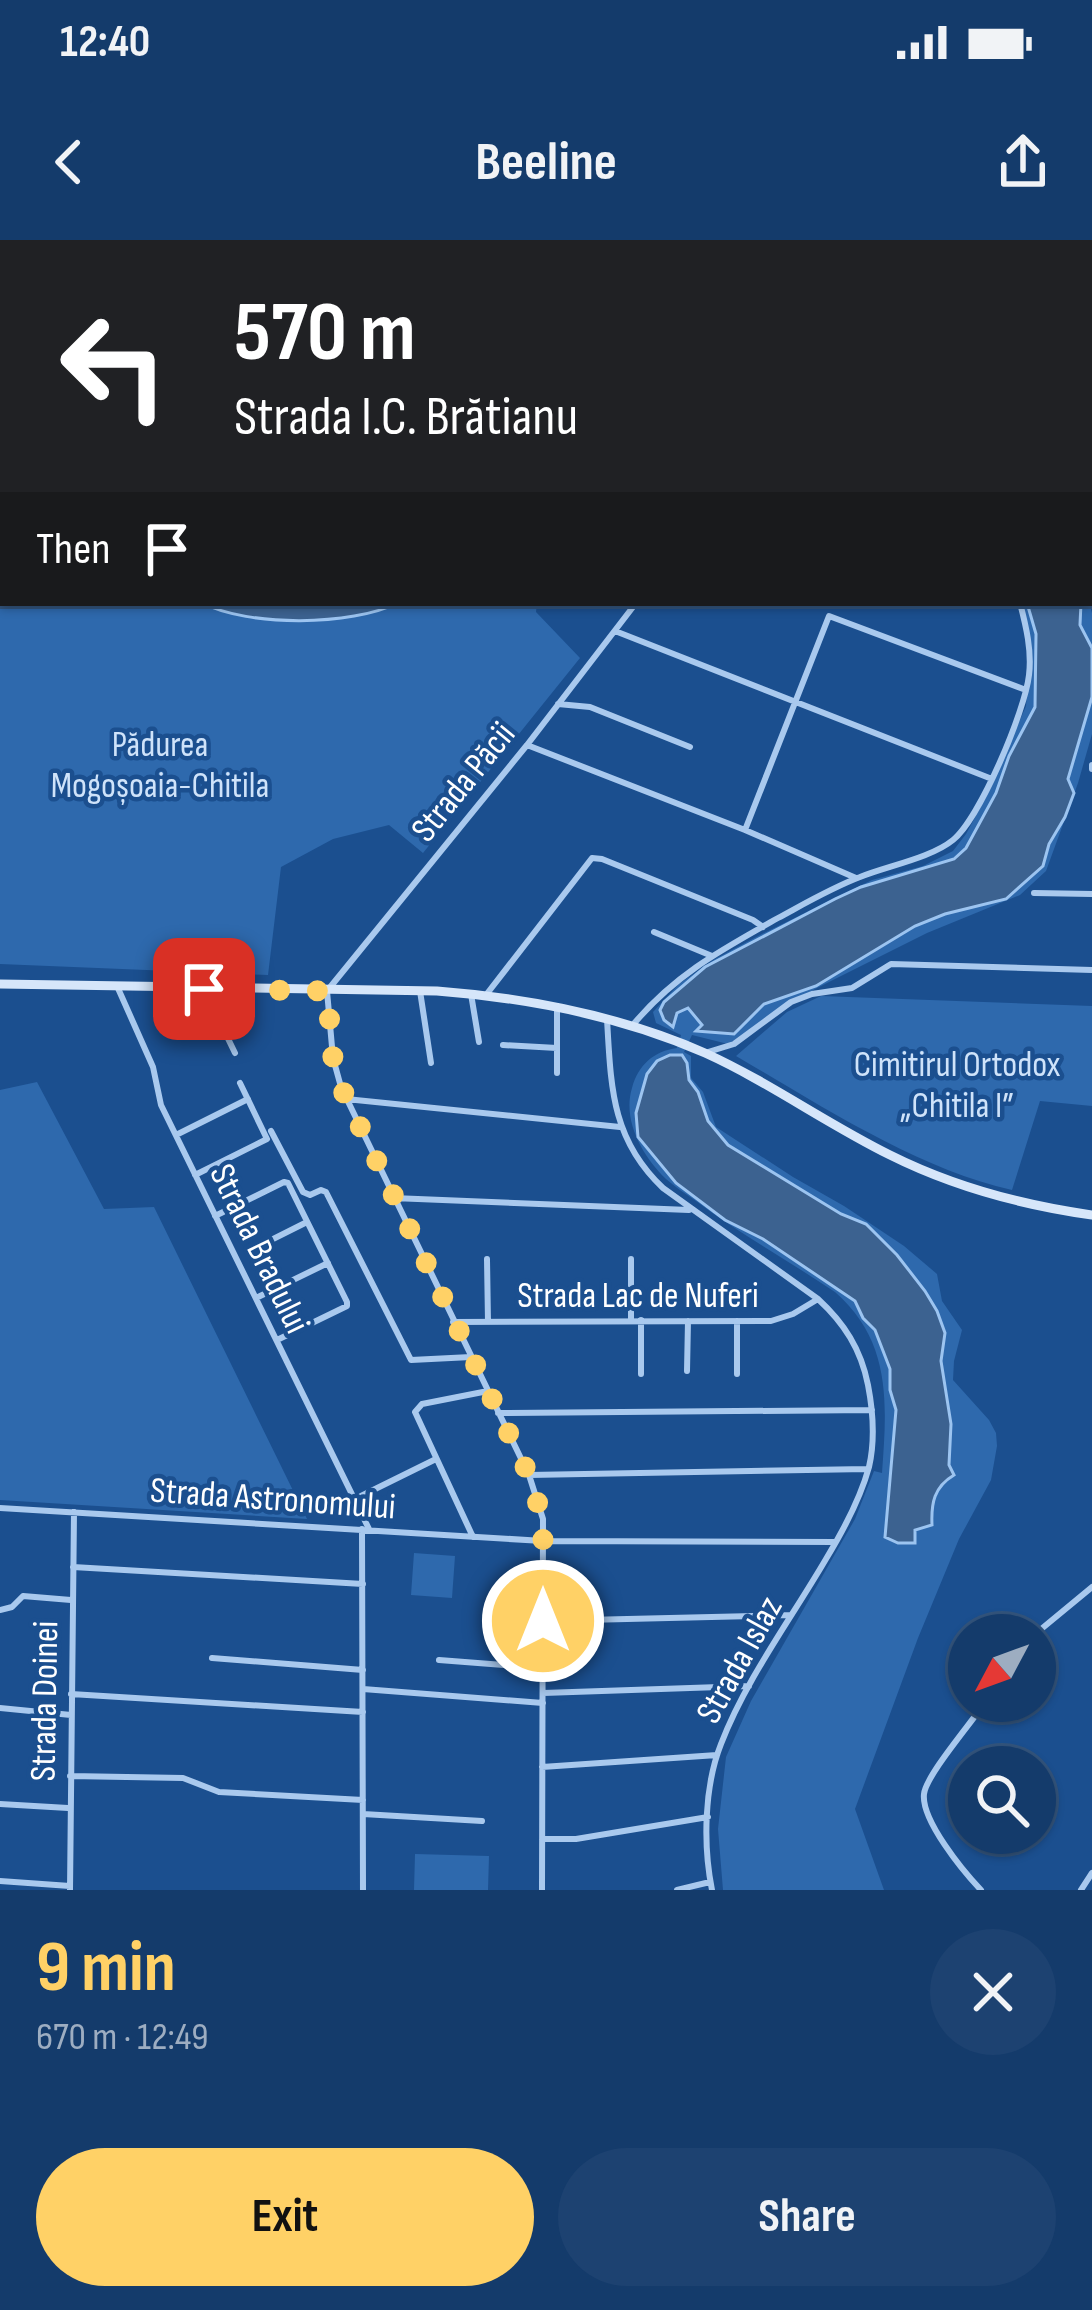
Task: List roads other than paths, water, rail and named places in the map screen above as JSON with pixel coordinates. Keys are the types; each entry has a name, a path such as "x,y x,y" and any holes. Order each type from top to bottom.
{"main road":[{"path":"0,984 420,991 486,995 557,1008 632,1026 705,1053 934,1175 1006,1199 1092,1215"}],"street":[{"name":"Strada Păcii","path":"327,991 634,606"},
{"path":"632,1026 674,981 712,956 856,878 953,841 992,778 1026,690 1029,660 1020,606"},
{"path":"746,830 827,619 833,616 1026,690"},
{"path":"615,631 992,778"},
{"path":"559,704 590,707 691,747"},
{"path":"527,745 856,878"},
{"path":"486,995 592,858 763,927"},
{"path":"1034,893 1092,894"},
{"path":"654,932 712,956"},
{"path":"705,1053 734,1045 791,1002 852,988 890,964 1092,970"},
{"path":"290,976 300,991"},
{"name":"Strada Bradului","path":"117,986 153,1067 161,1105 366,1529"},
{"path":"204,989 236,1053"},
{"path":"327,991 333,1058 346,1099 541,1507 542,1890"},
{"path":"420,991 431,1063"},
{"path":"471,994 479,1042"},
{"path":"557,1008 557,1073"},
{"name":"Strada Lac de Nuferi","path":"607,1019 610,1079 620,1127 642,1167 662,1187 818,1299 854,1342 872,1410 868,1469"},
{"path":"503,1045 557,1048"},
{"path":"195,1175 267,1138 240,1083"},
{"path":"175,1135 248,1099"},
{"path":"346,1099 620,1127"},
{"path":"271,1131 303,1192 326,1192 411,1360 471,1357"},
{"path":"215,1216 286,1182 328,1263 348,1304 277,1340"},
{"path":"393,1198 693,1210"},
{"path":"254,1248 307,1222"},
{"path":"487,1259 488,1322"},
{"path":"631,1259 631,1320"},
{"path":"256,1298 328,1263"},
{"name":"Strada Lac de Nuferi","path":"453,1322 778,1319 818,1299"},
{"path":"641,1320 641,1374"},
{"path":"687,1371 688,1320"},
{"path":"737,1321 737,1374"},
{"path":"472,1537 416,1408 488,1391"},
{"path":"498,1413 872,1410"},
{"path":"361,1496 436,1459"},
{"path":"529,1475 868,1469"},
{"name":"Strada Islaz","path":"711,1886 708,1817 717,1754 749,1687 836,1542 868,1469"},
{"name":"Strada Astronomului","path":"0,1508 543,1541 836,1542"},
{"name":"Strada Doinei","path":"70,1888 74,1512"},
{"path":"364,1890 366,1529"},
{"path":"72,1567 363,1584"},
{"path":"1056,1617 1092,1587"},
{"path":"0,1610 23,1597 71,1600"},
{"path":"543,1621 794,1614"},
{"path":"212,1658 363,1670"},
{"path":"439,1660 542,1668"},
{"path":"542,1693 749,1687"},
{"path":"363,1689 543,1703"},
{"path":"71,1694 363,1712"},
{"path":"0,1708 71,1714"},
{"path":"971,1722 929,1779 923,1798 954,1858 980,1890"},
{"path":"542,1767 717,1754"},
{"path":"70,1776 183,1778 219,1792 363,1800"},
{"path":"0,1804 69,1808"},
{"path":"363,1814 482,1821"},
{"path":"542,1839 708,1817"},
{"path":"1082,1890 1092,1873"},
{"path":"0,1881 70,1888"},
{"path":"677,1890 711,1886"}],"park label":[{"name":"Pădurea Mogoșoaia-Chitila","path":"160,764"},
{"name":"Cimitirul Ortodox „Chitila I”","path":"957,1084"}]}
